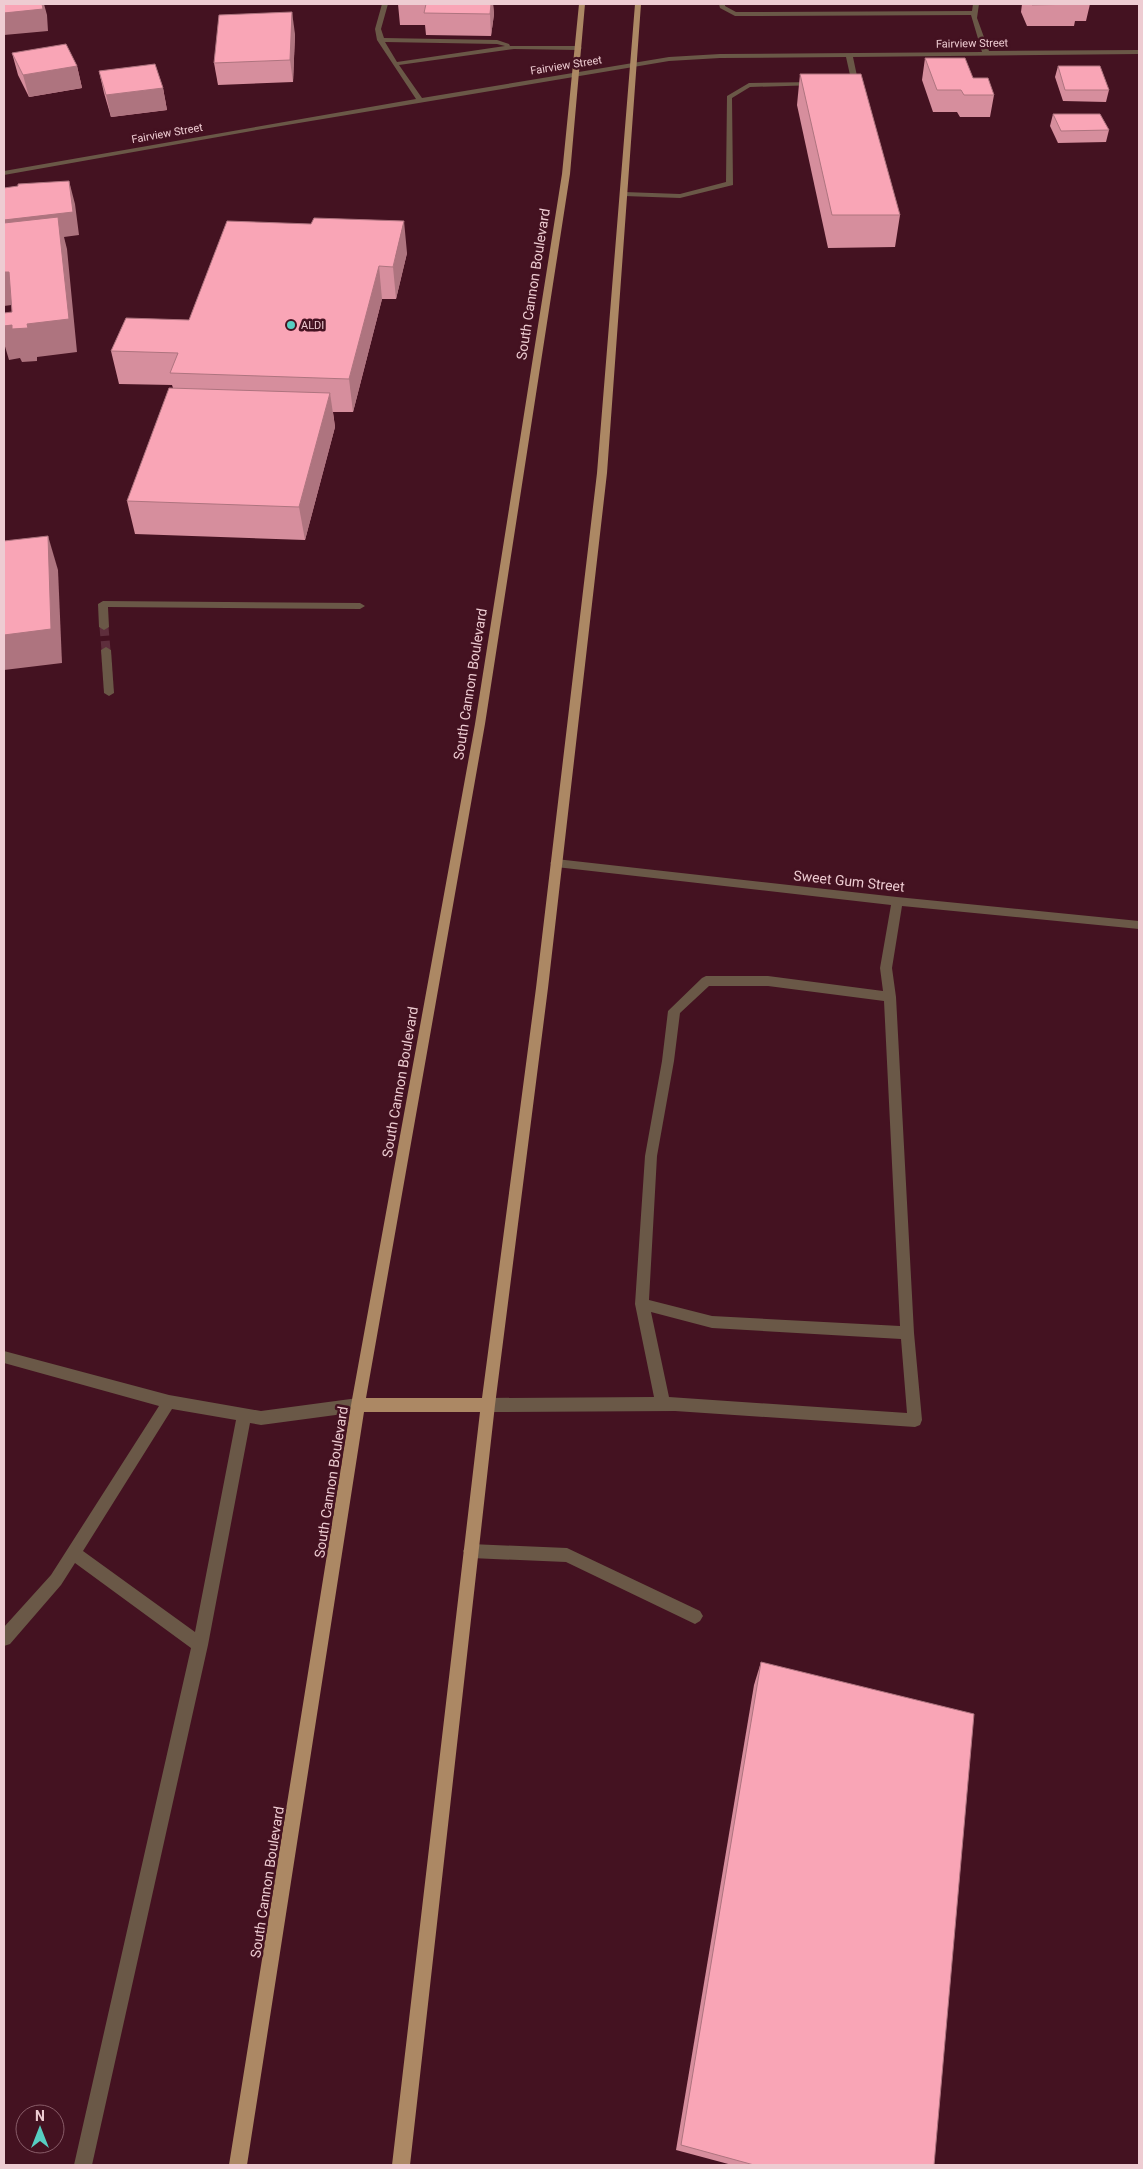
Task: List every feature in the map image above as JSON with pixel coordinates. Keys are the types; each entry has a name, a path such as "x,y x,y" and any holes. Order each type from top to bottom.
{"main road":[{"name":"South Cannon Boulevard","path":"238,2165 358,1405 480,724 566,174 582,4"},
{"path":"401,2165 488,1405 556,863 602,473 638,4"},
{"path":"358,1405 488,1405"}],"street":[{"path":"385,4 378,28 380,40 420,100"},
{"path":"722,4 722,6 735,14 975,13"},
{"path":"976,4 974,18 986,53"},
{"path":"380,40 497,42 514,47"},
{"path":"395,64 514,47 579,48"},
{"name":"Fairview Street","path":"4,173 420,100 669,59 720,56 849,54 1139,52"},
{"path":"833,84 854,76 849,54"},
{"path":"624,194 680,196 730,183 729,97 749,85 824,84"},
{"path":"104,627 103,604 360,606"},
{"path":"106,650 109,693"},
{"name":"Sweet Gum Street","path":"556,863 897,902 1139,925"},
{"path":"488,1405 663,1404 915,1420 907,1333 890,997 886,968 897,902"},
{"path":"663,1404 642,1304 651,1156 668,1060 674,1011 706,981 768,981 890,997"},
{"path":"642,1304 712,1322 907,1333"},
{"path":"4,1357 169,1402 261,1418 358,1405"},
{"path":"4,1638 56,1580 169,1402"},
{"path":"83,2165 200,1645 244,1415"},
{"path":"472,1551 567,1556 695,1616"},
{"path":"74,1553 200,1645"}],"building":[{"path":"4,4 42,4 43,9 4,13"},
{"path":"426,4 491,4 490,14 424,13"},
{"path":"1031,4 1079,4 1032,5"},
{"path":"292,12 290,60 214,63 219,15"},
{"path":"66,44 77,66 23,75 12,53"},
{"path":"925,58 965,58 973,78 988,78 994,95 964,95 961,90 937,90"},
{"path":"155,64 163,88 106,95 99,71"},
{"path":"1058,66 1100,66 1109,90 1065,90"},
{"path":"800,74 861,74 900,215 832,215"},
{"path":"1053,114 1100,114 1109,130 1061,131"},
{"path":"69,181 73,212 4,220 4,188 18,186 18,184"},
{"path":"58,217 69,319 27,324 28,328 12,329 12,325 4,326 4,313 12,312 9,272 4,272 4,223"},
{"name":"ALDI","path":"314,218 404,221 393,267 379,266 349,379 170,373 178,353 111,351 126,318 189,320 227,221 311,224"},
{"path":"169,388 330,393 299,507 127,501"},
{"path":"48,536 51,629 4,635 4,541"},
{"path":"761,1662 974,1714 934,2165 754,2165 681,2145"}],"tunnel":[{"path":"104,627 106,650"}],"place":[{"name":"ALDI","path":"291,325"}]}
